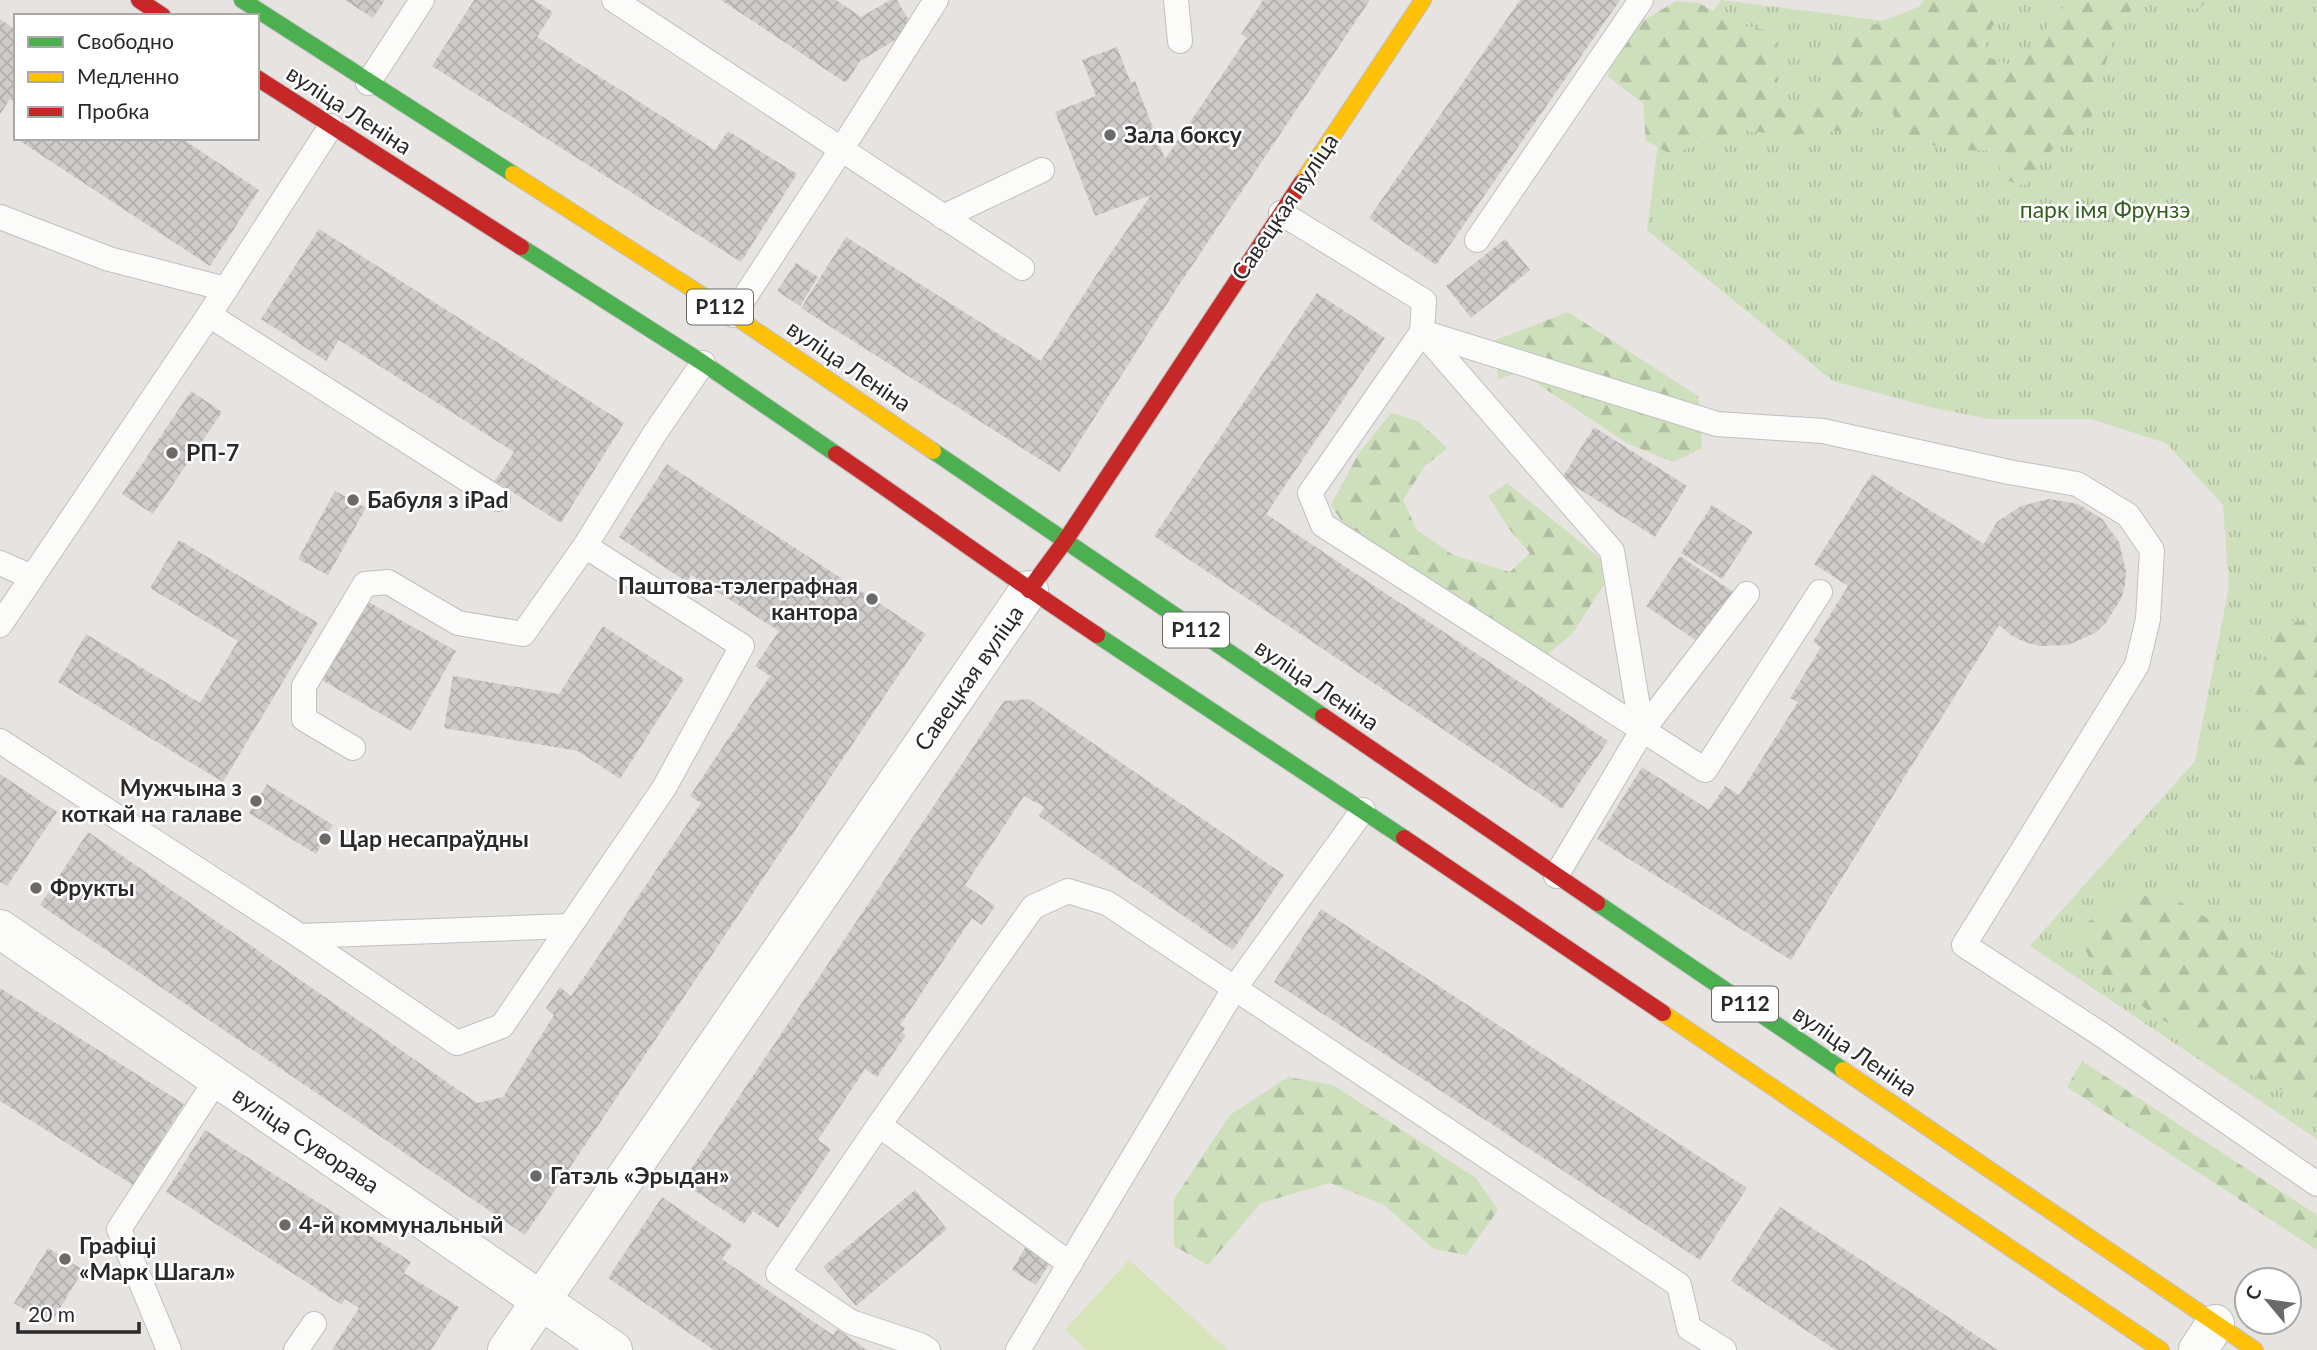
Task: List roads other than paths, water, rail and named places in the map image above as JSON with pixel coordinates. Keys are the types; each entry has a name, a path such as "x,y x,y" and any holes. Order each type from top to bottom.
{"main road":[{"path":"139,0 160,14"},
{"name":"вуліца Леніна","path":"242,0 733,315 1556,876 2207,1337 2255,1350"},
{"name":"Савецкая вуліца","path":"1030,590 1423,0"},
{"name":"вуліца Леніна","path":"259,79 703,363 966,543 1030,590 1363,810 2161,1350"}],"street":[{"name":"Савецкая вуліца","path":"507,1350 1030,590"},
{"name":"вуліца Суворава","path":"0,929 613,1350"}],"lane":[{"path":"368,83 422,0"},
{"path":"614,0 1022,268"},
{"path":"733,315 936,0"},
{"path":"1177,0 1180,41"},
{"path":"1477,240 1642,0"},
{"path":"0,625 209,315 331,126"},
{"path":"943,217 1042,170"},
{"path":"1281,213 1423,301 1422,332 1310,493 1323,525 1705,770 1820,592"},
{"path":"0,217 109,259 226,289"},
{"path":"209,315 498,499"},
{"path":"1422,332 1612,551 1642,731"},
{"path":"1422,332 1717,424 1822,431 2008,472 2077,484 2128,515 2152,550 2148,619 2137,665 1964,945 2102,1035 2317,1184"},
{"path":"353,748 304,719 304,686 365,584 388,582 458,623 523,634 585,546 655,433 703,363"},
{"path":"0,741 300,936 457,1043 502,1026 664,788 742,646 585,546"},
{"path":"0,562 32,578"},
{"path":"1556,876 1642,731 1747,594"},
{"path":"1018,1350 1234,989 1363,810"},
{"path":"928,1350 851,1322 778,1273 1033,907 1068,891 1107,903 1679,1285 1689,1328 1724,1350"},
{"path":"300,936 569,926"},
{"path":"169,1350 118,1229 216,1079"},
{"path":"879,1125 1070,1264"},
{"path":"296,1350 314,1324"}],"place":[{"name":"Зала боксу","path":"1110,135"},
{"name":"РП-7","path":"172,453"},
{"name":"Бабуля з iPad","path":"353,500"},
{"name":"Паштова-тэлеграфная кантора","path":"872,599"},
{"name":"Мужчына з коткай на галаве","path":"256,801"},
{"name":"Цар несапраўдны","path":"325,839"},
{"name":"Фрукты","path":"36,888"},
{"name":"Гатэль «Эрыдан»","path":"536,1176"},
{"name":"4-й коммунальный","path":"285,1225"},
{"name":"Графіці «Марк Шагал»","path":"65,1259"}],"park label":[{"name":"парк імя Фрунзэ","path":"2105,210"}]}
